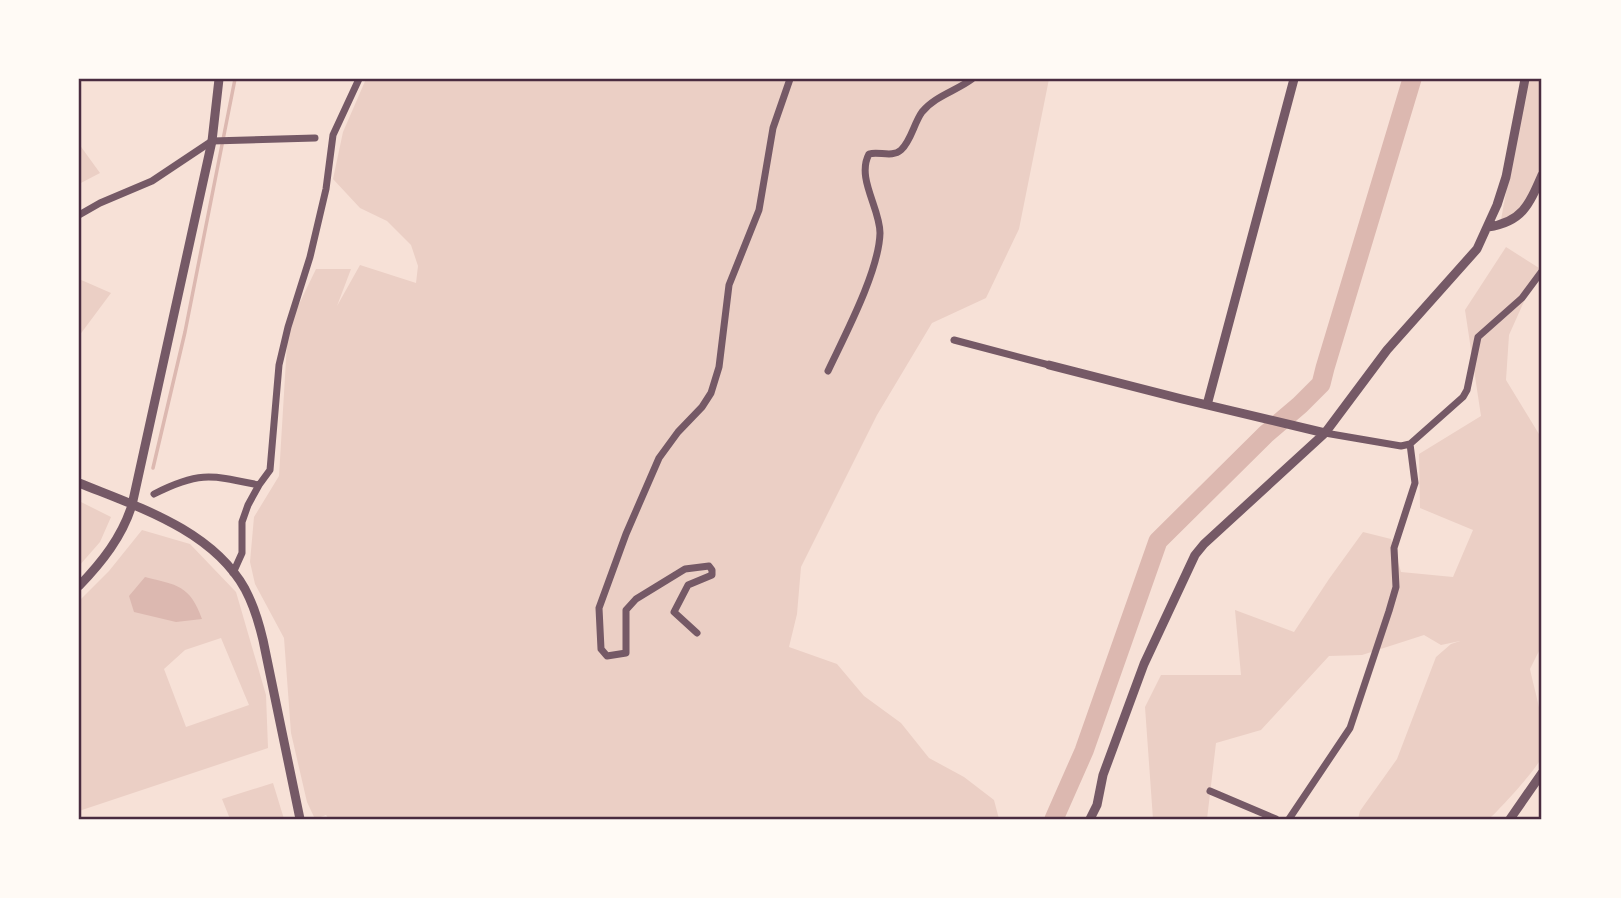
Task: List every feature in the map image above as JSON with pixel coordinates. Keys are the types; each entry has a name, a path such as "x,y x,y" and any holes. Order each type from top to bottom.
{"street":[{"path":"79,586 99,565 126,525 132,505 212,141 219,79"},
{"path":"233,573 242,553 242,522 259,485 270,470 279,365 326,189 333,135 359,79"},
{"path":"697,633 674,612 688,585 712,575 709,566 685,569 662,586 651,589 636,599 626,610 626,653 607,656 601,649 600,608 626,534 659,458 678,432 702,407 710,393 719,367 729,285 759,210 773,128 790,79"},
{"path":"828,371 864,292 877,250 880,232 865,173 865,162 869,154 878,151 891,154 900,151 916,121 935,99 972,79"},
{"path":"1207,405 1294,79"},
{"path":"1090,819 1097,805 1103,775 1144,664 1195,555 1325,433 1387,349 1477,249 1506,177 1525,79"},
{"path":"79,215 152,181 212,141 315,138"},
{"path":"1488,227 1507,224 1515,219 1535,191 1542,175"},
{"path":"954,340 1305,429 1401,446 1410,444 1463,397 1467,390 1478,337 1522,298 1542,271"},
{"path":"1289,819 1350,728 1390,611 1396,587 1394,548 1415,483 1410,444"},
{"path":"154,494 198,476 220,477 259,485"},
{"path":"79,483 164,519 189,533 207,547 244,588 258,622 300,819"},
{"path":"1510,819 1542,773"},
{"path":"1210,791 1276,819"}],"shaded area":[{"path":"366,79 1049,79 1019,229 986,298 932,323 877,415 801,567 797,614 789,647 837,664 864,696 901,723 929,758 964,777 994,800 999,819 329,819 326,815 315,819 307,802 291,733 284,638 255,584 250,562 254,517 279,476 288,327 316,269 351,269 337,306 360,265 416,283 418,266 411,245 387,221 360,208 333,179 343,132"},
{"path":"1527,79 1542,79 1542,191 1515,219 1500,225"},
{"path":"79,144 100,173 79,184"},
{"path":"1506,247 1539,268 1509,335 1506,380 1542,439 1542,645 1530,669 1544,737 1544,748 1539,762 1489,819 1358,819 1360,811 1397,759 1436,657 1451,644 1460,641 1441,645 1424,635 1362,655 1329,656 1261,730 1216,743 1207,819 1153,819 1145,707 1161,675 1241,675 1235,610 1294,632 1363,532 1391,539 1401,572 1453,577 1473,530 1420,508 1419,454 1481,416 1465,310"},
{"path":"79,279 111,293 79,336"},
{"path":"79,501 111,517 100,542 79,566"},
{"path":"142,530 190,544 236,592 266,695 268,748 79,811 79,601 109,571","holes":["221,638 249,705 186,727 164,669 185,650"]},
{"path":"145,577 181,588 193,599 202,619 176,622 134,612 129,596"},
{"path":"273,783 284,819 230,819 222,799"}],"waterway":[{"path":"153,468 185,332 235,79"},
{"path":"1054,819 1084,751 1158,541 1266,434 1321,384 1412,79"}]}
